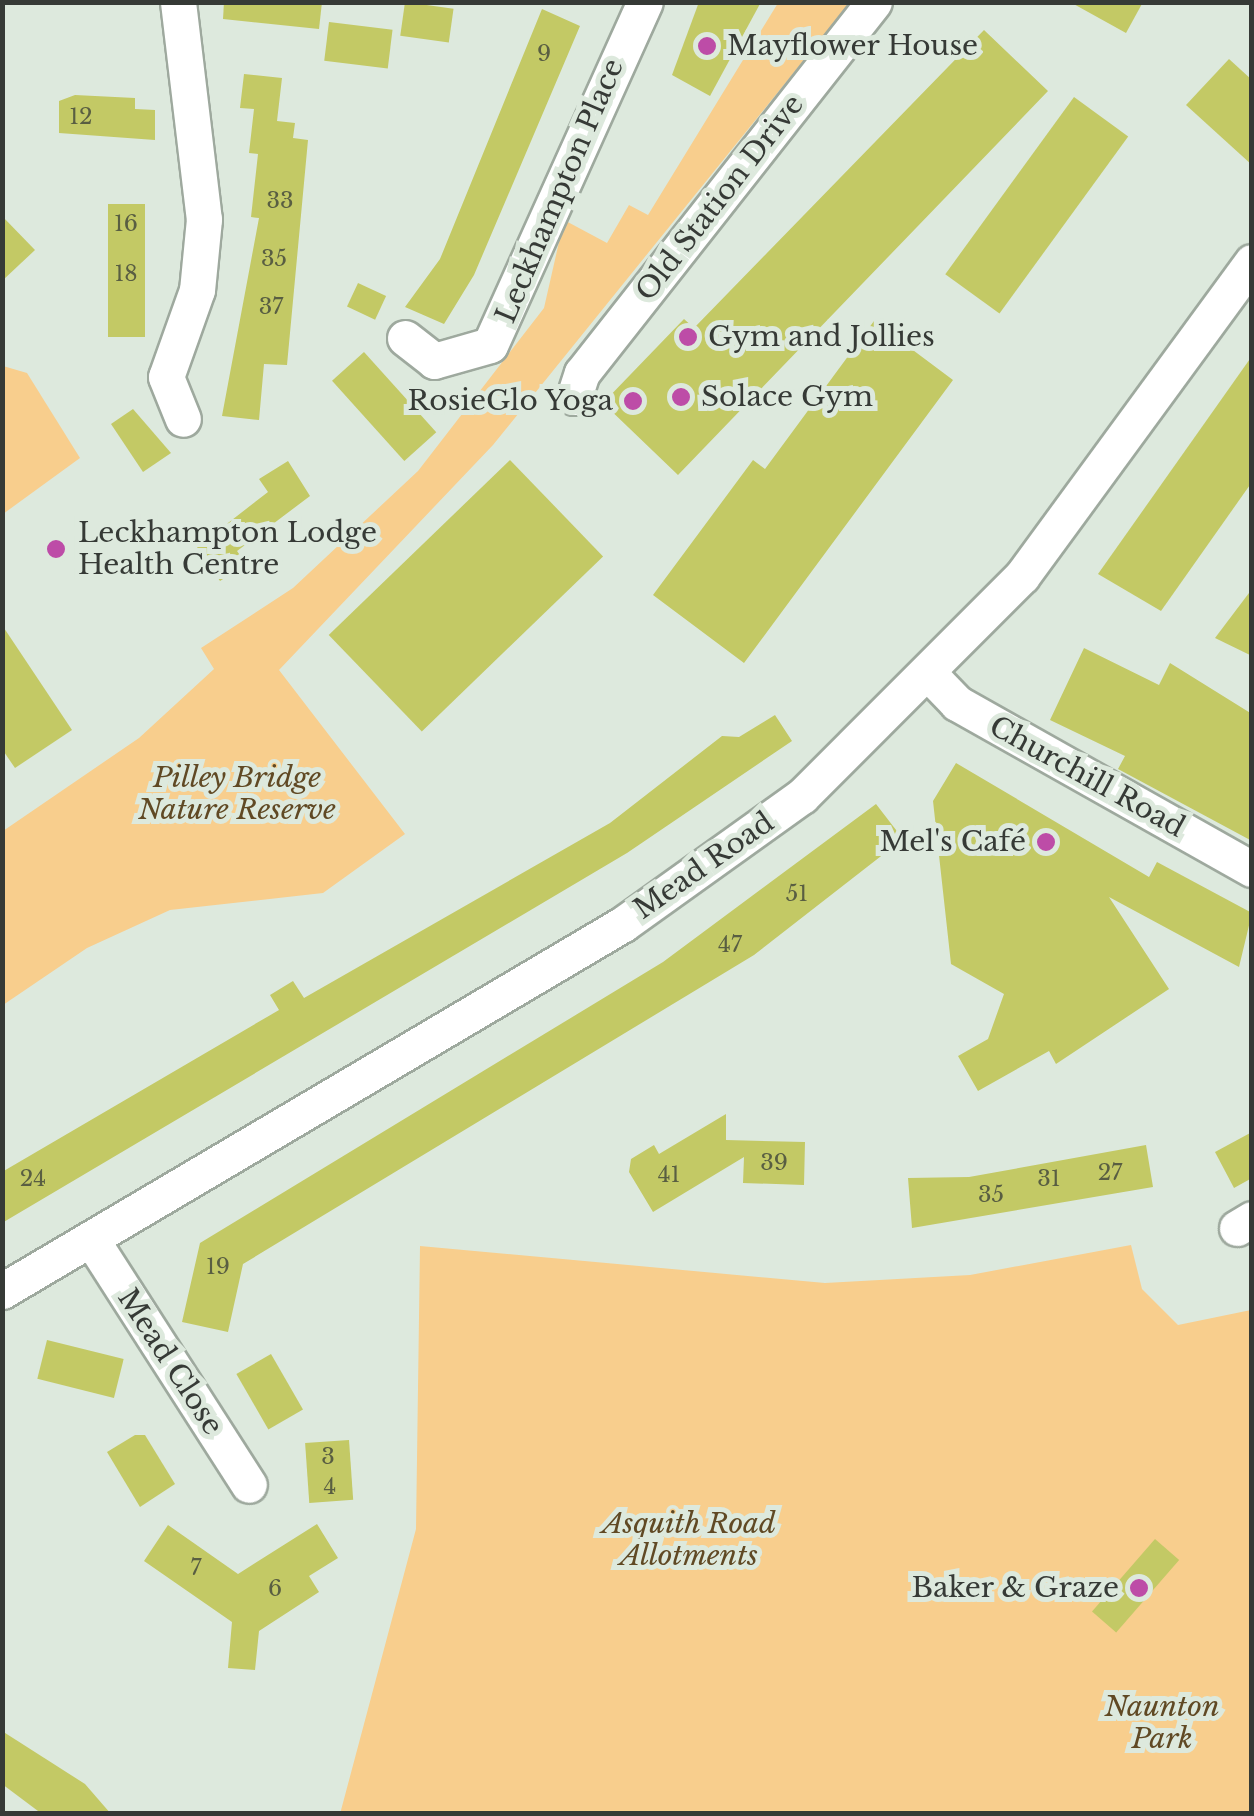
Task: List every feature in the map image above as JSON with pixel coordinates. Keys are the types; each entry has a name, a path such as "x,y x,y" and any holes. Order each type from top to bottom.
{"street":[{"path":"178,2 204,219 197,290 153,376 182,419"},
{"name":"Leckhampton Place","path":"404,338 434,361 490,345 645,2"},
{"name":"Old Station Drive","path":"574,397 582,373 874,2"},
{"name":"Mead Road","path":"2,1291 623,924 802,796 930,675 1022,576 1252,262"},
{"name":"Churchill Road","path":"930,675 957,704 1252,868"},
{"name":"Mead Close","path":"91,1239 249,1485"}],"green space":[{"name":"Pilley Bridge Nature Reserve","path":"778,3 850,3 493,445 279,670 405,834 323,893 170,910 87,948 3,1005 3,831 139,738 214,669 201,648 293,588 418,471 544,308 564,220 607,243 629,205 648,215"},
{"path":"3,366 27,373 80,458 3,514"},
{"name":"Asquith Road Allotments","path":"1131,1245 1142,1289 1178,1325 1251,1310 1251,1813 340,1814 416,1529 420,1246 825,1283 970,1275"}],"building":[{"path":"224,2 322,2 319,29 223,19"},
{"path":"405,2 454,9 449,42 400,36"},
{"name":"Mayflower House","path":"699,2 761,2 710,96 672,75"},
{"path":"1070,2 1143,2 1126,33"},
{"path":"542,9 580,26 474,275 444,324 405,307 440,259"},
{"path":"329,22 393,30 388,69 324,61"},
{"path":"984,30 1048,91 678,475 603,403 684,319 694,328"},
{"path":"1229,59 1252,80 1252,165 1186,105"},
{"path":"244,74 282,78 277,121 295,123 293,138 308,140 287,365 264,364 259,420 222,416 259,218 251,217 258,154 249,153 254,109 240,108"},
{"path":"75,95 135,98 135,109 155,110 155,140 59,133 59,101"},
{"path":"1074,97 1128,136 999,314 945,274"},
{"path":"108,204 145,204 145,337 108,337"},
{"path":"2,216 35,250 2,281"},
{"path":"358,283 386,296 375,320 347,307"},
{"path":"874,321 953,380 744,663 653,595 753,460 765,469"},
{"path":"364,352 436,432 404,461 332,381"},
{"path":"1252,356 1252,482 1161,611 1098,574"},
{"path":"133,409 171,453 143,472 111,424"},
{"path":"510,460 603,556 422,731 329,635"},
{"path":"288,461 310,496 237,551 246,564 220,581 197,547 268,492 259,479"},
{"path":"1252,589 1252,656 1215,638"},
{"path":"2,625 72,730 15,768 2,749"},
{"path":"1084,648 1159,685 1170,663 1252,714 1252,841 1118,769 1125,756 1050,720"},
{"path":"775,715 792,741 627,853 2,1223 2,1172 279,1010 270,995 293,981 304,998 610,823 722,736 739,737"},
{"path":"956,763 1149,877 1157,862 1252,913 1239,967 1109,897 1169,989 1056,1064 1049,1051 978,1091 958,1056 988,1039 1004,994 951,964 933,801"},
{"path":"876,804 903,839 754,955 243,1264 228,1332 182,1322 200,1243 663,962"},
{"path":"726,1114 726,1140 805,1142 804,1185 743,1183 744,1157 653,1212 629,1172 631,1159 654,1145 659,1154"},
{"path":"1252,1132 1252,1178 1234,1188 1215,1152"},
{"path":"1146,1145 1153,1187 912,1228 908,1178 969,1177"},
{"path":"47,1340 124,1359 114,1398 37,1379"},
{"path":"271,1354 303,1409 268,1429 236,1374"},
{"path":"135,1435 145,1435 175,1484 140,1507 107,1452"},
{"path":"349,1440 353,1500 309,1503 305,1443"},
{"path":"317,1524 338,1558 309,1576 319,1592 259,1631 255,1670 228,1668 232,1622 144,1561 168,1525 238,1574"},
{"name":"Baker & Graze","path":"1155,1539 1179,1560 1116,1632 1092,1611"},
{"path":"2,1731 85,1784 111,1814 42,1814 2,1784"}],"place":[{"name":"Mayflower House","path":"707,46"},
{"name":"Gym and Jollies","path":"688,337"},
{"name":"Solace Gym","path":"681,397"},
{"name":"RosieGlo Yoga","path":"633,401"},
{"name":"Leckhampton Lodge Health Centre","path":"56,549"},
{"name":"Mel's Café","path":"1046,842"},
{"name":"Baker & Graze","path":"1139,1588"}],"park label":[{"name":"Naunton Park","path":"1162,1723"}]}
